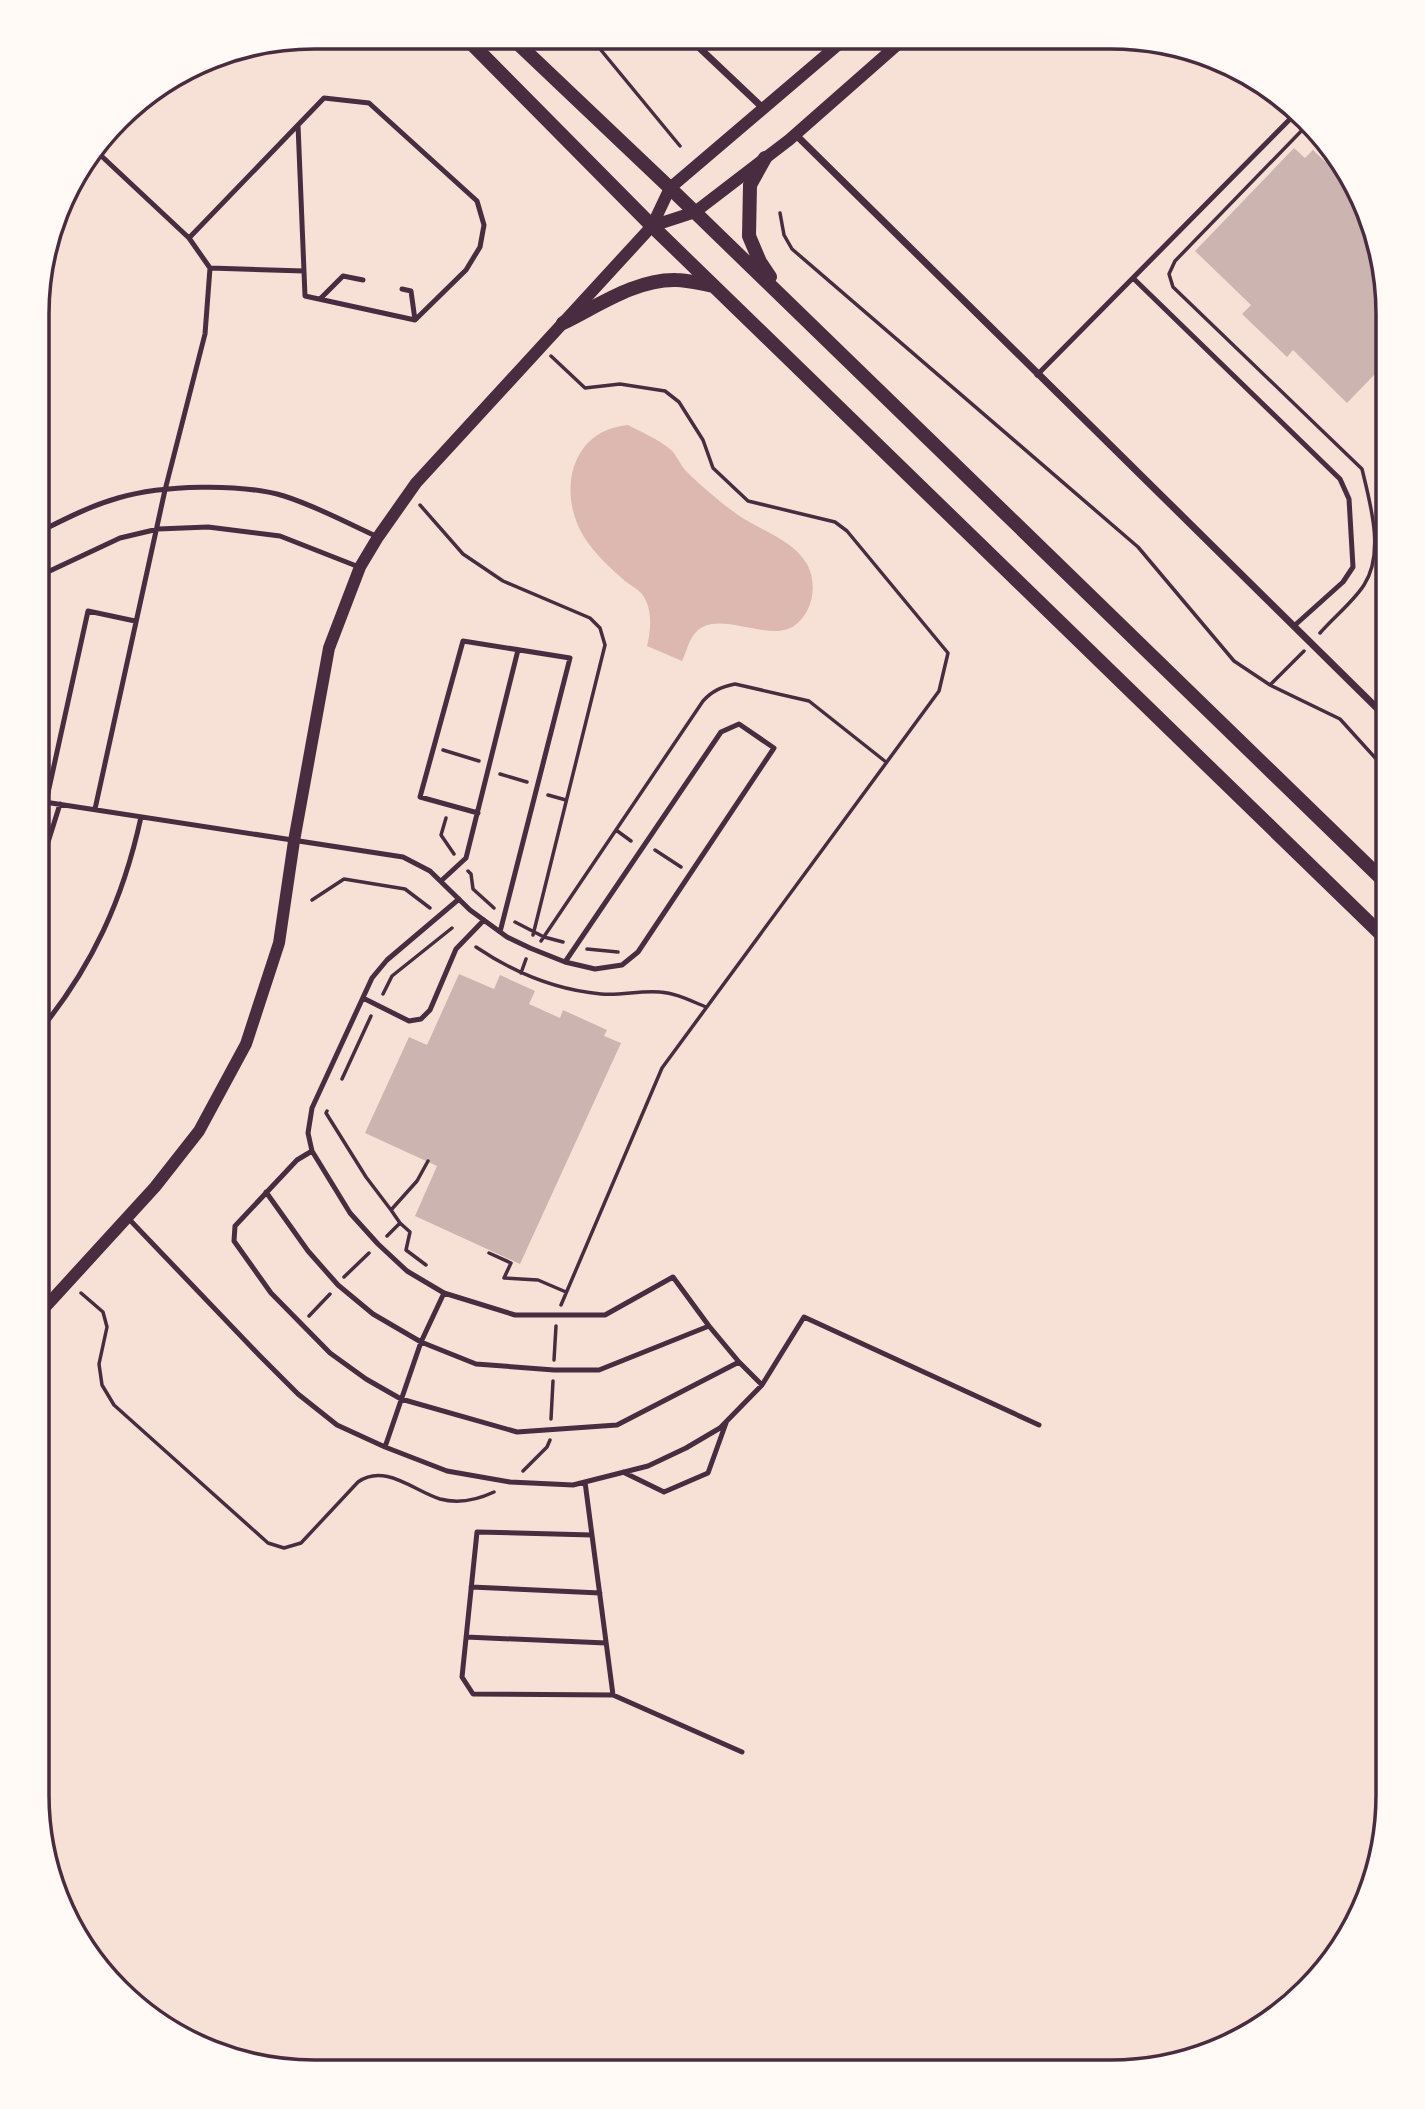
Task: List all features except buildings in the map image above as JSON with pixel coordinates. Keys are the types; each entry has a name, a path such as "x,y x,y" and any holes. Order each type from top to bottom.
{"main road":[{"path":"477,49 652,226 1376,929"},
{"path":"523,49 695,212 1376,873"},
{"path":"765,158 750,184 749,236 760,262 784,299"},
{"path":"563,323 631,289 656,281 676,280 714,286"}],"street":[{"path":"701,49 764,109"},
{"path":"49,1303 128,1217 199,1131 246,1044 279,943 294,841 329,648 360,568 378,537 410,492 652,226 670,188 833,49"},
{"path":"652,226 695,212 796,135 893,49"},
{"path":"796,135 1376,707"}],"lane":[{"path":"189,238 324,98 369,103 477,201 484,225 480,247 466,270 415,320"},
{"path":"1037,375 1290,119"},
{"path":"298,125 305,296 415,320"},
{"path":"94,810 165,490 205,334 211,268 189,238 102,156"},
{"path":"211,268 304,271"},
{"path":"320,299 343,276 363,280"},
{"path":"1133,278 1340,479 1349,499 1353,568 1343,582 1294,626"},
{"path":"402,289 411,292 415,320"},
{"path":"49,527 85,509 120,497 165,490 236,488 284,496 378,537"},
{"path":"49,571 120,538 158,529 208,527 280,536 360,568"},
{"path":"49,788 88,611 135,621"},
{"path":"478,813 420,797 463,642 570,658 500,932"},
{"path":"441,881 466,858 518,650"},
{"path":"49,802 403,857 430,871 500,932 565,962 594,969 622,965 638,952 774,748 738,724 720,732 565,962"},
{"path":"49,839 60,804"},
{"path":"49,1020 67,998 92,954 117,900 132,857 141,817"},
{"path":"459,899 387,960 372,978 312,1108 308,1133 312,1151 350,1213 407,1271 443,1293 515,1315 605,1315 673,1277 709,1326 762,1385"},
{"path":"363,998 409,1021 421,1018 430,1010 456,949 484,920"},
{"path":"312,1151 297,1160 235,1226 234,1241 271,1293 330,1353 366,1379 401,1399 517,1432 617,1424 739,1362"},
{"path":"266,1192 308,1251 338,1284 373,1314 421,1342 476,1364 554,1370 599,1370 709,1326"},
{"path":"128,1217 299,1394 337,1425 384,1447 447,1471 510,1482 573,1485 648,1466 720,1428 762,1385 804,1317 1039,1425"},
{"path":"384,1447 421,1342 443,1293"},
{"path":"623,1472 664,1492 708,1473 727,1421"},
{"path":"585,1482 613,1695"},
{"path":"592,1535 477,1532 462,1677 472,1694 613,1695 742,1752"},
{"path":"471,1587 600,1593"},
{"path":"466,1637 606,1643"}],"path":[{"path":"600,49 680,146"},
{"path":"1270,685 1364,586 1372,568 1375,551 1369,498 1362,469 1173,287 1169,274 1175,261 1302,131"},
{"path":"780,213 784,235 792,249 1138,547 1234,661 1270,685 1340,719 1376,759"},
{"path":"69,1282 103,1312 107,1327 99,1364 102,1385 114,1405 268,1544 284,1548 301,1544 358,1482 367,1476 379,1474 441,1499 458,1502 479,1499 510,1482 547,1447 552,1436 558,1315 662,1068 939,691 948,653 847,531 835,522 748,501 713,468 703,440 679,402 665,391 620,384 585,388 541,347"},
{"path":"410,492 463,554 503,581 590,618 600,628 605,645 530,948"},
{"path":"450,806 441,835 448,848 471,874 473,889 504,915 544,937"},
{"path":"341,1079 392,976 452,928"},
{"path":"331,1102 326,1113 366,1177 391,1210"},
{"path":"400,1223 410,1232 406,1250 434,1272"},
{"path":"489,1253 511,1263 504,1278 538,1280 566,1292"}],"shaded area":[{"path":"628,425 665,445 685,470 718,499 801,555 810,572 813,589 806,614 794,626 770,631 727,624 702,627 691,639 682,661 647,646 650,620 646,600 608,566 588,543 576,520 571,502 574,466 581,451 593,438 608,429"}]}
